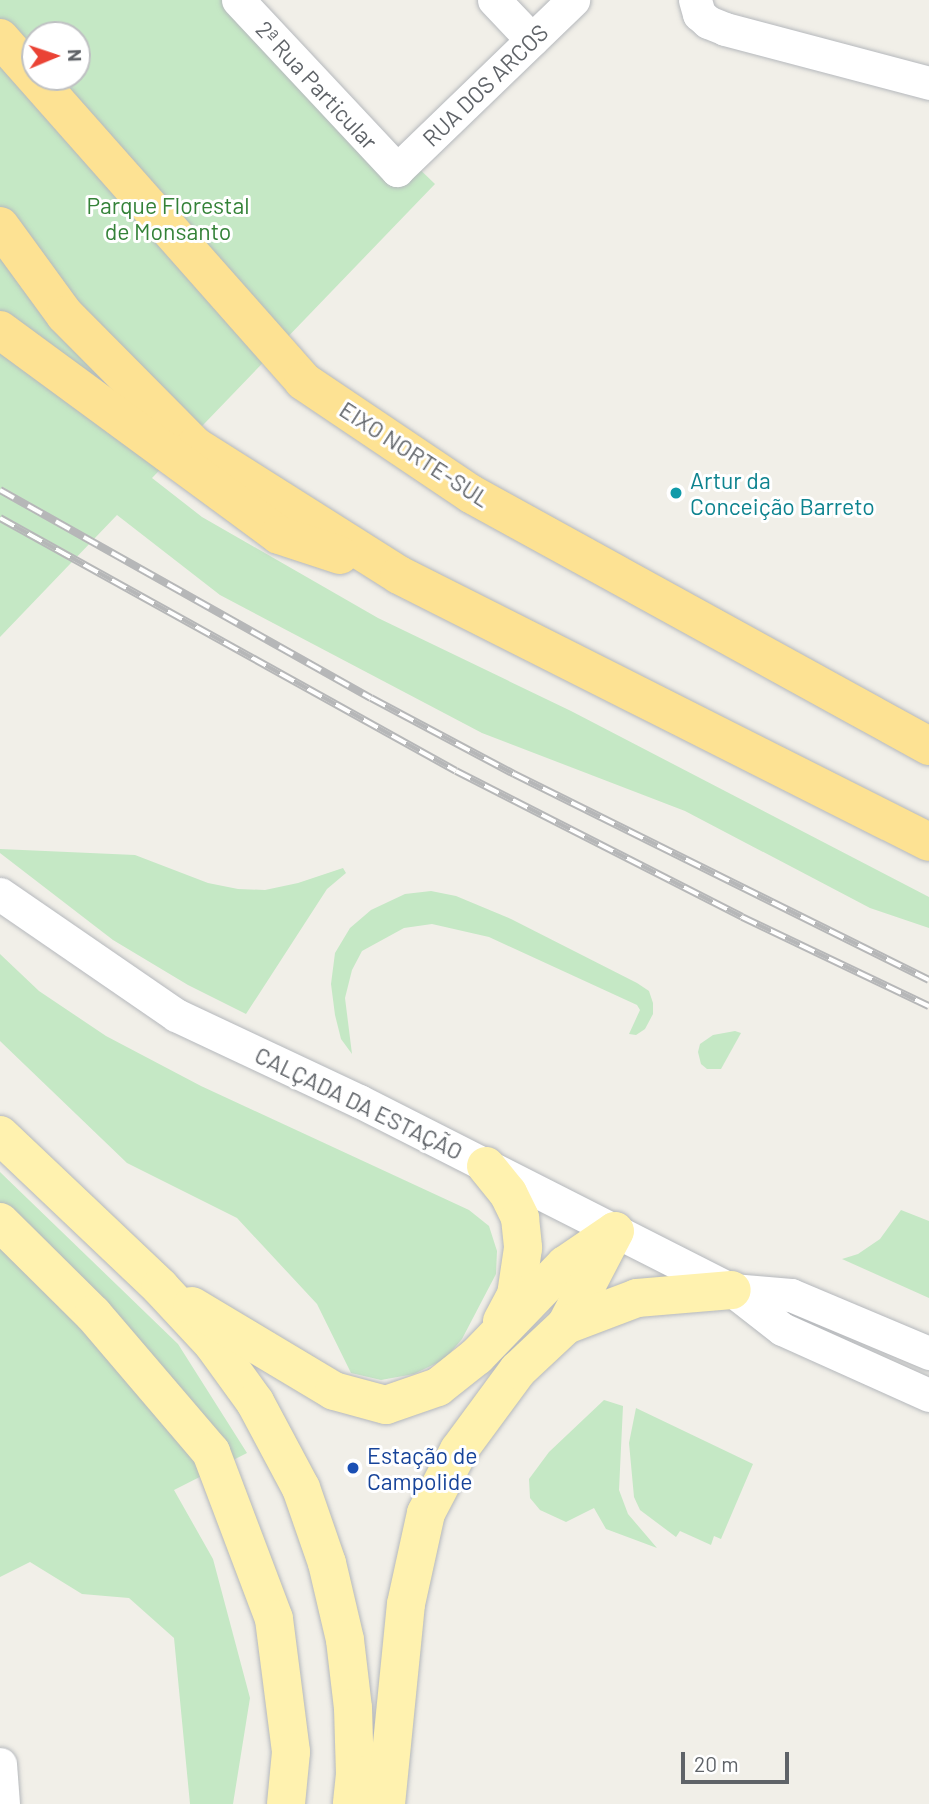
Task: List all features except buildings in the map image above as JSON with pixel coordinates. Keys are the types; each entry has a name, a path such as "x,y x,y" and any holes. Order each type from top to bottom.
{"highway":[{"name":"EIXO NORTE-SUL","path":"0,38 303,381 471,494 929,746"},
{"path":"0,226 65,316 194,446 398,575 929,842"},
{"path":"0,330 279,535 398,575"}],"main road":[{"path":"0,1135 160,1287 213,1344 255,1402 301,1488 327,1563 345,1640 353,1709 355,1774 352,1804"},
{"path":"486,1166 508,1194 520,1218 523,1248 516,1295 491,1342"},
{"path":"0,1222 93,1314 211,1452 274,1619 291,1752 286,1804"},
{"path":"160,1287 334,1391 386,1405 438,1387 491,1342 565,1265 615,1231"},
{"path":"386,1804 406,1604 426,1513 459,1450 518,1370 566,1325 615,1231"},
{"path":"566,1325 637,1298 732,1290"}],"street":[{"name":"2ª Rua Particular","path":"238,0 397,170"},
{"path":"494,0 532,40"},
{"name":"RUA DOS ARCOS","path":"397,170 573,0"},
{"path":"695,2 708,22 725,29 929,83"},
{"name":"CALÇADA DA ESTAÇÃO","path":"0,894 176,1014 732,1290 782,1329 929,1395"},
{"name":"CALÇADA DA ESTAÇÃO","path":"732,1290 790,1295 929,1353"},
{"path":"0,1764 3,1804"}],"green space":[{"name":"Parque Florestal de Monsanto","path":"0,0 244,0 435,184 152,478 202,517 378,618 571,711 929,897 929,928 870,908 685,811 482,733 220,595 117,515 0,637"},
{"path":"0,849 135,855 208,883 238,889 265,890 298,883 343,868 346,873 327,889 246,1014 188,985 113,940 0,853"},
{"path":"431,891 456,896 511,919 637,983 649,991 653,1003 653,1014 645,1029 636,1035 629,1034 640,1010 637,1005 489,937 432,924 404,928 362,951 352,970 345,998 352,1054 341,1039 335,1015 331,984 335,953 350,928 371,910 405,894"},
{"path":"0,954 39,991 106,1036 201,1086 469,1210 489,1226 497,1251 496,1274 462,1339 445,1359 414,1374 381,1380 351,1373 317,1304 237,1218 127,1163 0,1041"},
{"path":"735,1031 741,1033 721,1069 707,1069 701,1064 698,1052 700,1044 713,1035"},
{"path":"0,1172 178,1344 247,1453 174,1490 213,1559 250,1698 233,1804 190,1804 174,1638 129,1598 82,1594 30,1562 0,1577"},
{"path":"901,1210 929,1221 929,1298 842,1259 858,1254 880,1239"},
{"path":"604,1400 623,1406 619,1490 628,1514 657,1548 606,1529 594,1508 566,1522 540,1510 530,1498 529,1479 549,1452"},
{"path":"636,1408 753,1464 721,1539 714,1536 711,1545 680,1531 676,1537 640,1510 634,1497 629,1443"}],"railway":[{"path":"0,490 371,698 514,774 929,980"},
{"path":"0,518 456,771 742,917 929,1006"}],"place":[{"name":"Artur da Conceição Barreto","path":"676,493"},
{"name":"Estação de Campolide","path":"353,1468"}]}
